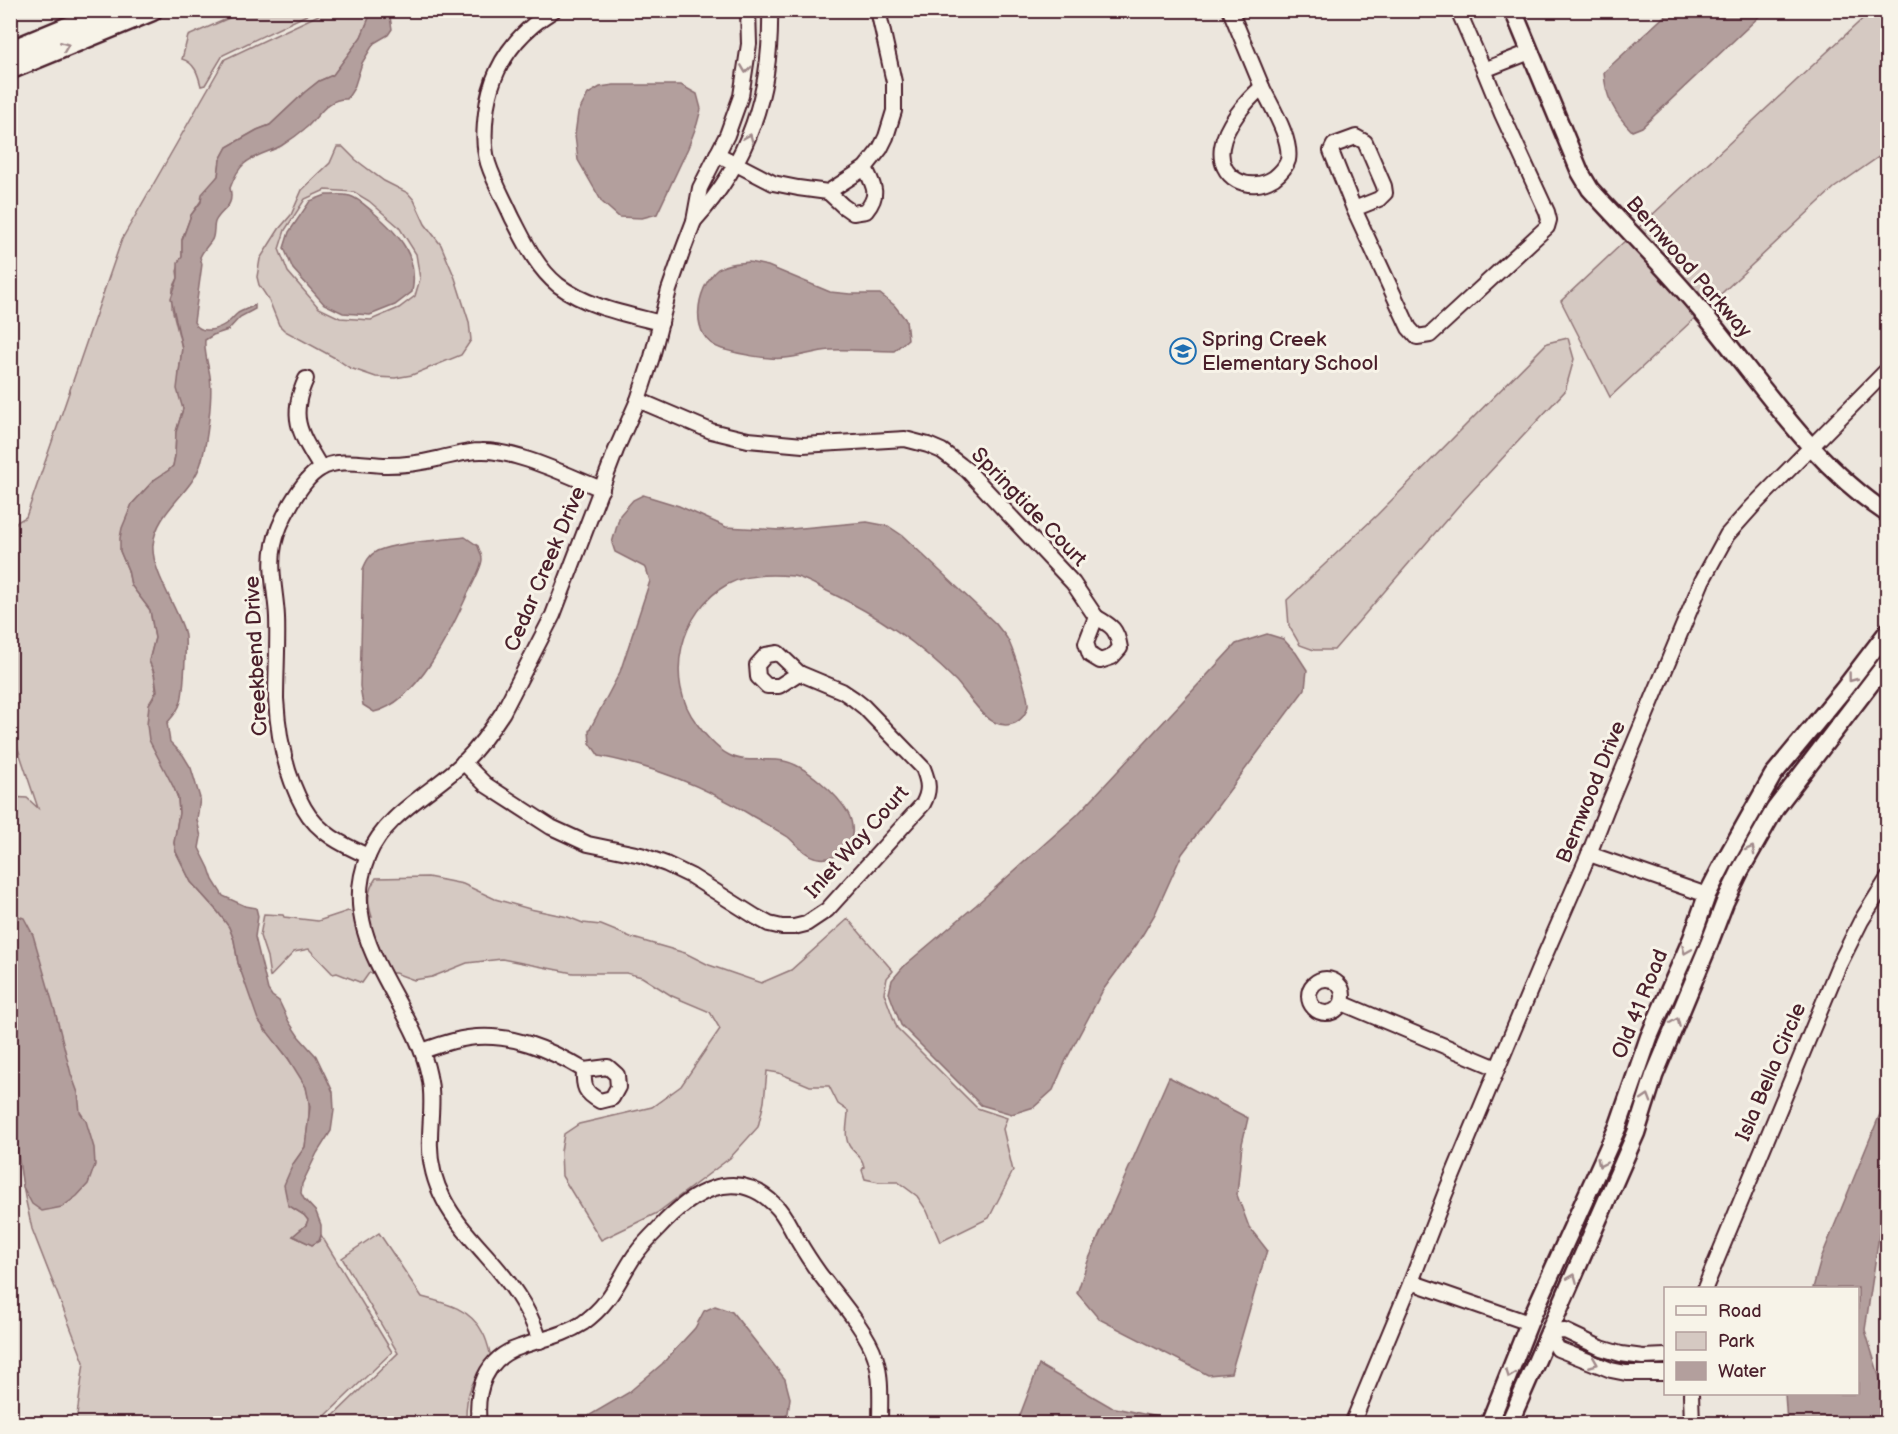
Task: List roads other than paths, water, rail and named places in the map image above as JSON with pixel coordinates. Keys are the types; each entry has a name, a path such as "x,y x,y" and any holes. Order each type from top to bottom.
{"main road":[{"path":"10,37 75,10"},
{"path":"10,52 112,10"},
{"path":"10,68 151,10"}],"street":[{"path":"554,10 520,36 510,47 496,72 486,108 484,136 492,176 528,249 557,284 587,301 661,323"},
{"name":"Cedar Creek Drive","path":"540,1341 527,1308 486,1254 460,1226 435,1179 430,1151 432,1094 429,1075 422,1051 370,948 362,924 360,897 368,856 381,834 399,815 464,762 487,735 503,712 553,615 638,400 682,250 694,221 700,188 727,135 741,96 749,44 748,10"},
{"name":"Cedar Creek Drive","path":"694,221 711,203 735,165 749,137 765,85 769,58 770,10"},
{"path":"828,192 865,168 886,138 894,111 894,82 878,10"},
{"path":"1230,10 1285,137 1288,150 1287,162 1279,174 1267,182 1252,185 1238,181 1227,172 1221,160 1222,146 1246,101 1262,87"},
{"path":"1354,209 1379,199 1385,193 1365,142 1356,137 1334,145 1331,150 1354,209 1409,328 1414,335 1421,338 1434,331 1546,229 1549,220 1547,212 1458,10"},
{"name":"Bernwood Parkway","path":"1513,10 1580,172 1590,189 1702,311 1810,447 1868,501 1887,514"},
{"path":"1484,70 1530,52"},
{"path":"717,154 773,183 828,192 853,213 867,211 874,201 875,189 865,168"},
{"name":"Bernwood Drive","path":"1352,1424 1497,1068 1589,854 1701,581 1727,535 1887,369"},
{"path":"306,379 300,392 298,420 300,433 321,468 341,463 403,464 435,460 465,452 496,452 533,463 602,489"},
{"name":"Springtide Court","path":"638,400 711,431 748,440 803,445 905,439 942,451 967,470 1073,583 1096,617"},
{"name":"Creekbend Drive","path":"321,468 305,482 296,495 274,544 272,570 277,616 278,717 288,766 304,809 334,840 368,856"},
{"name":"Old 41 Road","path":"1489,1424 1529,1323 1618,1126 1649,1037 1692,938 1707,895 1773,775 1844,690 1887,631"},
{"name":"Old 41 Road","path":"1509,1424 1636,1133 1653,1076 1725,902 1741,869 1775,809 1887,661"},
{"name":"Inlet Way Court","path":"464,762 486,785 563,833 588,844 641,855 666,864 691,876 769,924 794,927 806,924 827,910 923,804 929,793 928,780 922,768 864,707 842,691 799,673"},
{"path":"1589,854 1725,902"},
{"name":"Isla Bella Circle","path":"1705,1287 1839,965 1861,921 1887,878"},
{"path":"1342,1003 1497,1068"},
{"path":"422,1051 464,1039 497,1037 512,1039 551,1051 584,1070"},
{"path":"479,1424 479,1392 489,1369 507,1352 578,1326 599,1309 615,1290 643,1244 692,1197 716,1187 730,1185 756,1191 776,1206 810,1261 870,1343 879,1374 880,1424"},
{"path":"1411,1282 1529,1323 1548,1332 1565,1331 1601,1348 1621,1354 1643,1357 1664,1356"},
{"path":"1548,1332 1558,1349 1611,1370 1664,1373"},
{"path":"1691,1395 1692,1424"}],"water":[{"path":"1671,10 1765,11 1642,127 1632,131 1612,104 1606,89 1604,72"},
{"path":"372,11 389,11 392,29 388,35 374,43 362,63 354,88 347,99 340,99 329,104 307,127 291,139 281,146 252,158 242,166 235,175 230,188 231,200 215,222 212,239 200,257 202,264 194,322 200,329 209,330 223,326 238,313 255,305 255,309 240,317 228,330 205,340 211,395 201,463 190,484 160,522 153,545 156,566 181,621 185,636 185,668 181,699 178,709 167,723 170,742 183,755 191,768 200,798 197,820 201,837 199,848 223,896 245,906 256,908 258,916 255,937 268,990 279,1001 299,1037 316,1056 333,1092 334,1110 331,1131 302,1184 301,1193 316,1212 321,1225 319,1241 312,1245 293,1236 306,1225 308,1220 288,1205 284,1185 293,1164 305,1147 310,1107 306,1087 288,1058 258,1020 238,963 229,927 191,882 176,852 174,843 179,813 178,798 149,740 147,725 149,704 157,691 154,672 149,661 155,638 150,610 131,585 120,551 120,538 132,504 154,480 173,466 176,432 183,409 177,389 182,348 171,298 178,278 178,262 182,257 182,240 191,215 201,202 202,194 218,176 220,160 227,147 270,125 305,92 319,81 333,75 361,37"},
{"path":"681,85 697,94 701,109 697,124 657,214 642,218 619,217 602,202 578,160 575,135 578,113 588,94 600,87"},
{"path":"326,195 353,197 399,237 410,257 413,279 412,292 395,305 370,315 343,313 324,304 293,269 284,248 289,232 310,201"},
{"path":"749,262 768,266 830,292 880,294 894,305 906,320 908,339 894,351 830,350 778,358 754,356 722,349 711,343 704,335 700,324 700,300 710,277 718,269 729,264"},
{"path":"643,495 679,506 726,527 780,530 867,522 888,526 903,536 1005,635 1026,693 1028,706 1025,714 1012,724 1004,725 990,720 941,667 881,620 802,578 785,575 760,576 743,578 728,584 711,596 698,611 688,629 682,648 679,667 681,687 687,706 697,724 720,749 736,758 784,761 792,764 811,774 837,798 852,824 851,841 846,849 829,858 811,856 788,837 732,804 695,786 638,765 599,756 590,743 589,731 620,672 650,581 646,568 615,552 612,543 620,515 633,500"},
{"path":"465,537 478,546 482,562 452,626 419,680 405,695 390,706 374,712 363,705 360,686 365,564 374,553 385,548 407,543"},
{"path":"1267,634 1283,639 1296,653 1307,670 1305,689 1182,854 1155,914 1137,944 1103,990 1053,1090 1034,1107 1012,1114 981,1105 901,1025 889,993 892,980 905,965 1077,815 1236,644"},
{"path":"10,913 24,918 33,935 78,1093 80,1112 86,1121 94,1148 95,1165 88,1184 62,1207 42,1211 32,1204 23,1187 11,1107"},
{"path":"1169,1077 1248,1118 1242,1144 1237,1195 1249,1227 1267,1250 1231,1373 1208,1375 1099,1319 1077,1293 1088,1261"},
{"path":"1887,1097 1887,1208 1881,1222 1865,1330 1887,1402 1887,1423 1787,1423 1785,1395 1859,1395 1859,1287 1813,1287 1822,1256"},
{"path":"715,1306 732,1312 785,1379 790,1398 788,1413 781,1423 583,1423 590,1415 628,1393 662,1364 695,1328 704,1311"},
{"path":"1039,1365 1111,1407 1161,1418 1166,1423 1017,1423"}],"place":[{"name":"Spring Creek Elementary School","path":"1183,351"}]}
